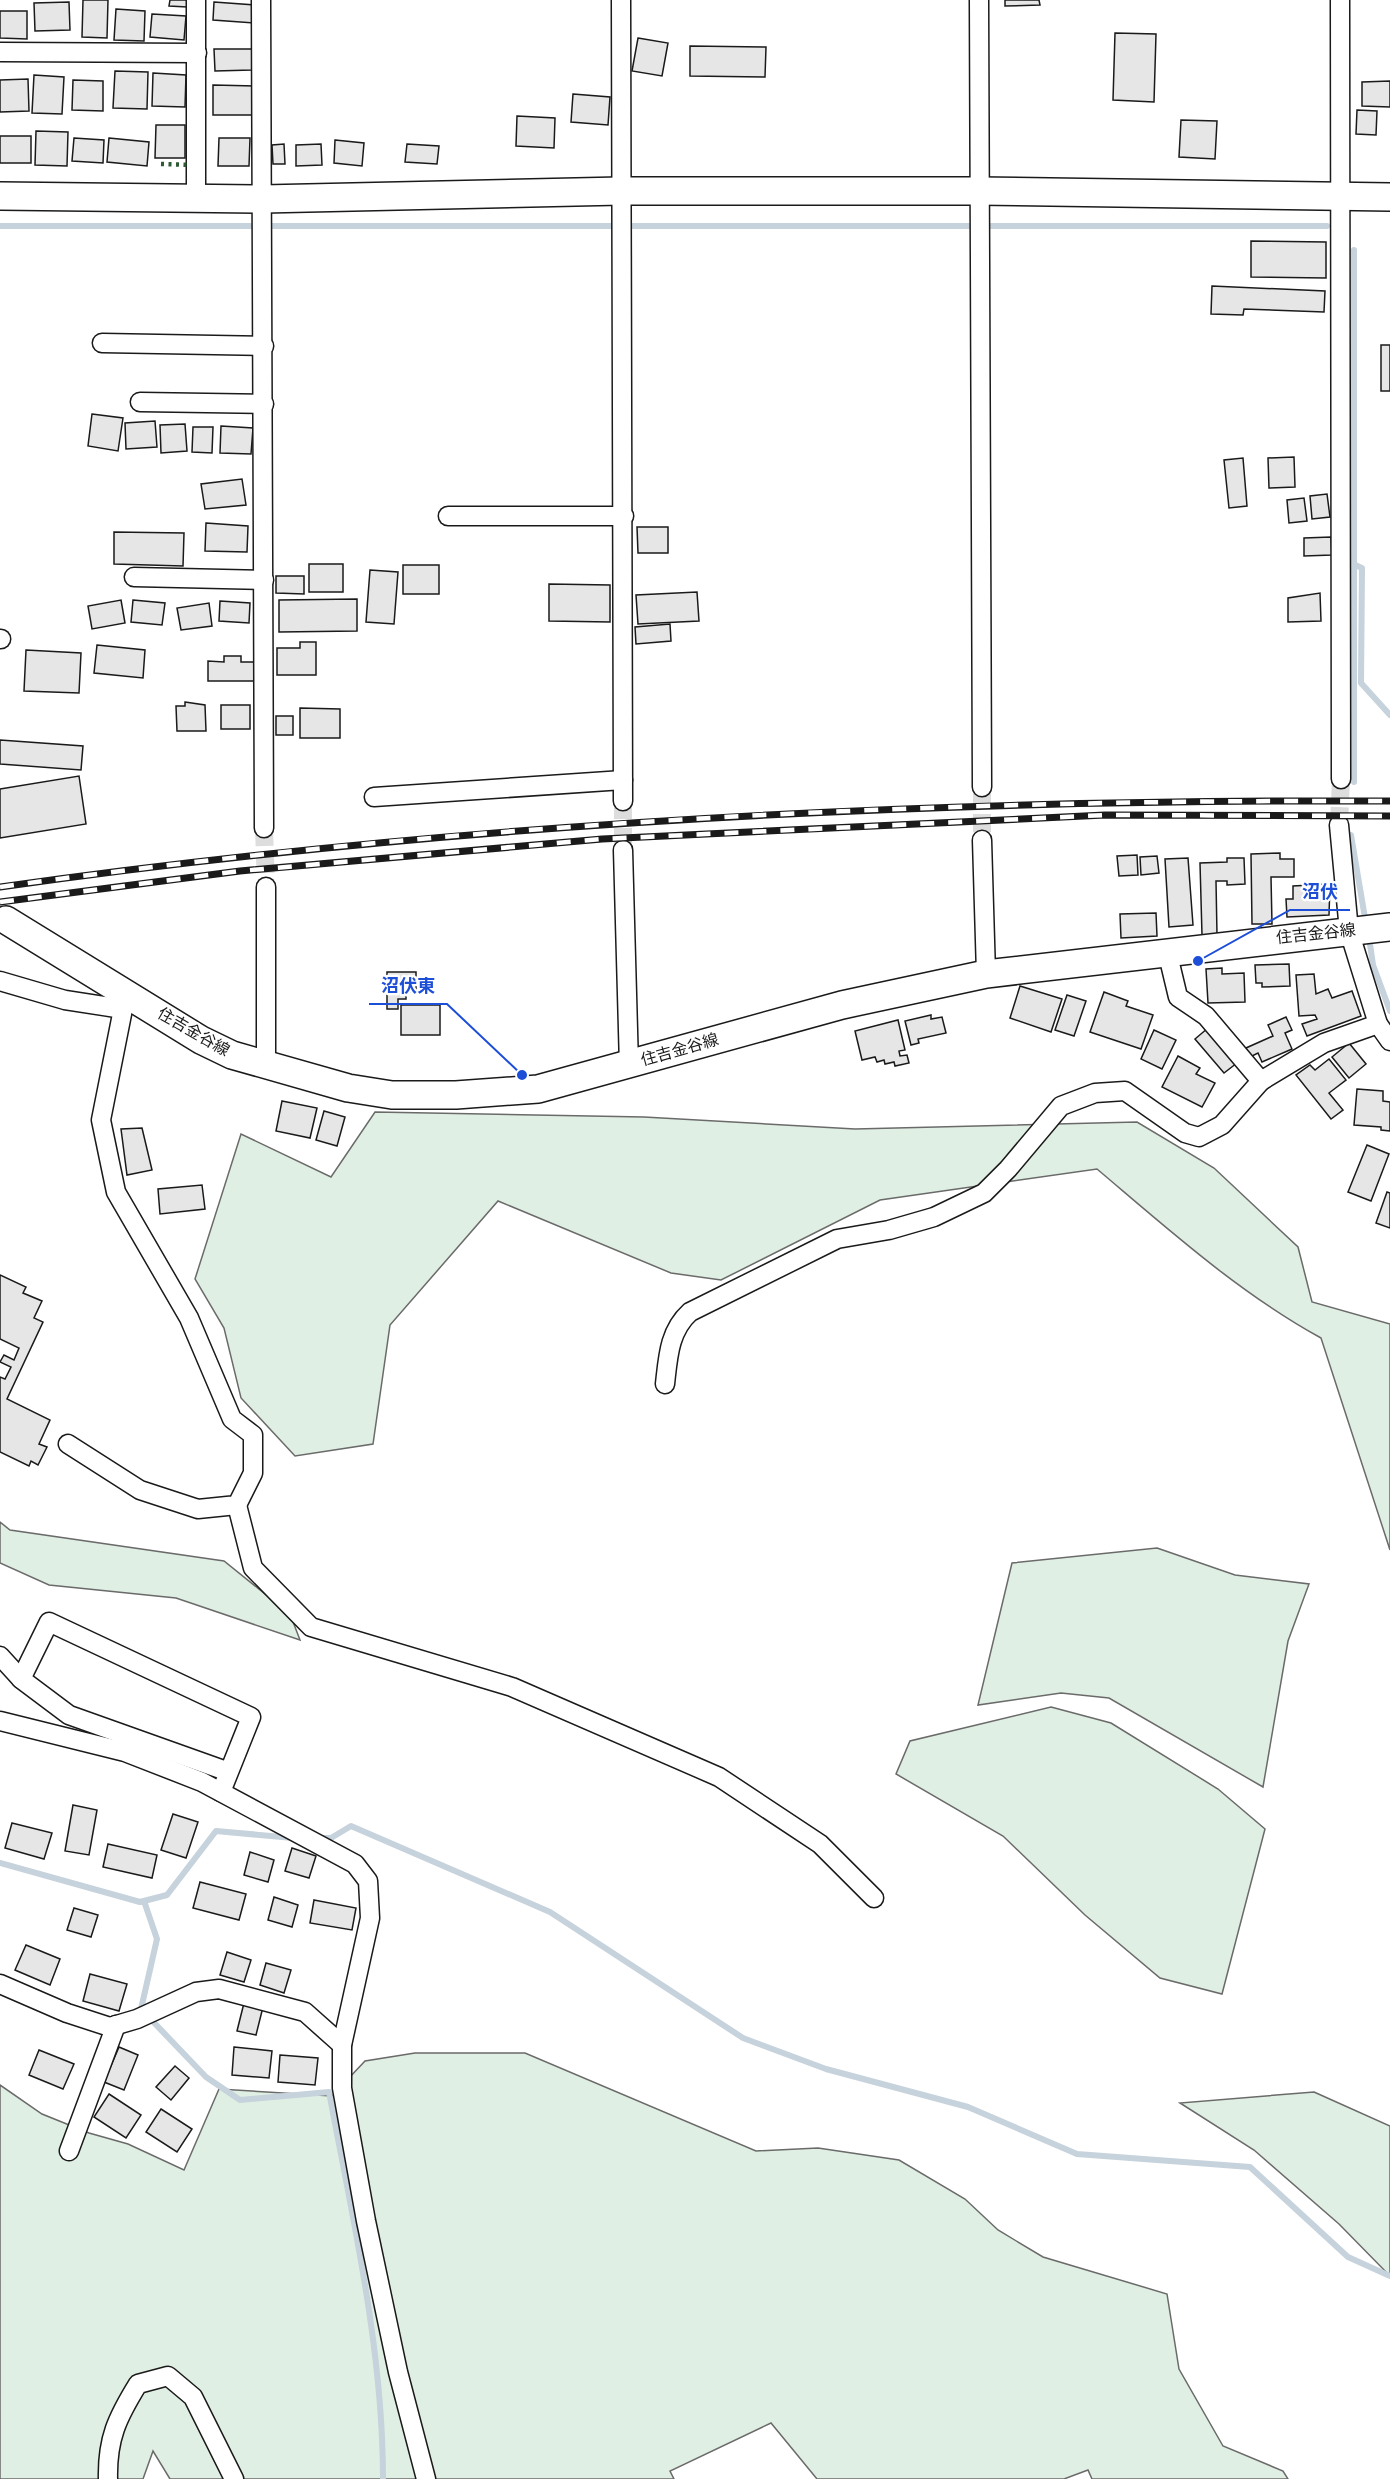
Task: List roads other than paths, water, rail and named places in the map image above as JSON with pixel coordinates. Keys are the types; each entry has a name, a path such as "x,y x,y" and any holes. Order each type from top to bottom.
{"main road":[{"path":"0,196 196,198 264,216 622,212 978,191 1390,196"},
{"name":"住吉金谷線","path":"6,920 127,1003 232,1055 348,1089 392,1095 456,1095 538,1089 629,1066 842,1005 986,974 1167,951 1390,927"}],"street":[{"path":"196,0 196,198"},
{"path":"261,0 264,216 264,828"},
{"path":"621,0 623,801"},
{"path":"979,0 982,787"},
{"path":"1340,0 1341,779"},
{"path":"0,52 197,53"},
{"path":"102,343 264,345"},
{"path":"140,402 264,404"},
{"path":"448,516 624,516"},
{"path":"134,577 264,580"},
{"path":"374,797 623,780"},
{"path":"1339,825 1349,931 1378,1024 1390,1041"},
{"path":"982,840 986,974"},
{"path":"623,850 629,1066"},
{"path":"266,1066 267,887"},
{"path":"1167,951 1178,997 1206,1016 1261,1081"},
{"path":"0,981 65,1000 127,1003 101,1120 116,1192 189,1318 232,1419 253,1435 253,1473 237,1505 253,1568 311,1627 512,1687 719,1777 820,1844 874,1898"},
{"path":"665,1384 670,1344 679,1322 690,1312 837,1239 889,1230 934,1217 984,1193 1008,1169 1061,1106 1095,1093 1125,1091 1185,1133 1199,1137 1222,1125 1261,1081 1324,1043 1378,1024"},
{"path":"68,1444 140,1490 198,1509 237,1505"},
{"path":"21,1679 49,1622 251,1717 221,1792"},
{"path":"0,1656 21,1679 69,1714 229,1772"},
{"path":"0,1721 125,1752 221,1792 355,1864 368,1881 370,1918 342,2045 342,2088 366,2221 398,2372 426,2479"},
{"path":"0,1984 67,2013 110,2027 137,2019 196,1992 219,1989 305,2012 342,2045"},
{"path":"69,2151 116,2025"},
{"path":"108,2479 107,2451 118,2415 138,2384 168,2376 193,2397 234,2479"}],"waterway":[{"path":"0,226 1327,226"},
{"path":"1354,250 1354,782"},
{"path":"1353,564 1362,568 1361,683 1390,715"},
{"path":"1351,835 1366,924"},
{"path":"1369,937 1373,965 1390,1011"},
{"path":"318,1838 331,1838 351,1826 550,1912 743,2038 826,2069 968,2107 1077,2154 1250,2167 1348,2257 1390,2276"},
{"path":"0,1863 140,1902 167,1895 216,1831 293,1838"},
{"path":"144,1901 157,1939 141,2009 206,2077 240,2100 329,2092 357,2236 372,2333 382,2430 383,2479"}],"tunnel":[{"path":"1339,825 1341,779"},
{"path":"982,787 982,840"},
{"path":"623,801 623,850"},
{"path":"264,828 266,887"}],"railway":[{"path":"0,887 346,846 694,819 1041,804 1390,801"},
{"path":"0,902 240,871 602,839 1105,815 1390,816"}],"place":[{"name":"沼伏","path":"1198,961"},
{"name":"沼伏東","path":"522,1075"}]}
